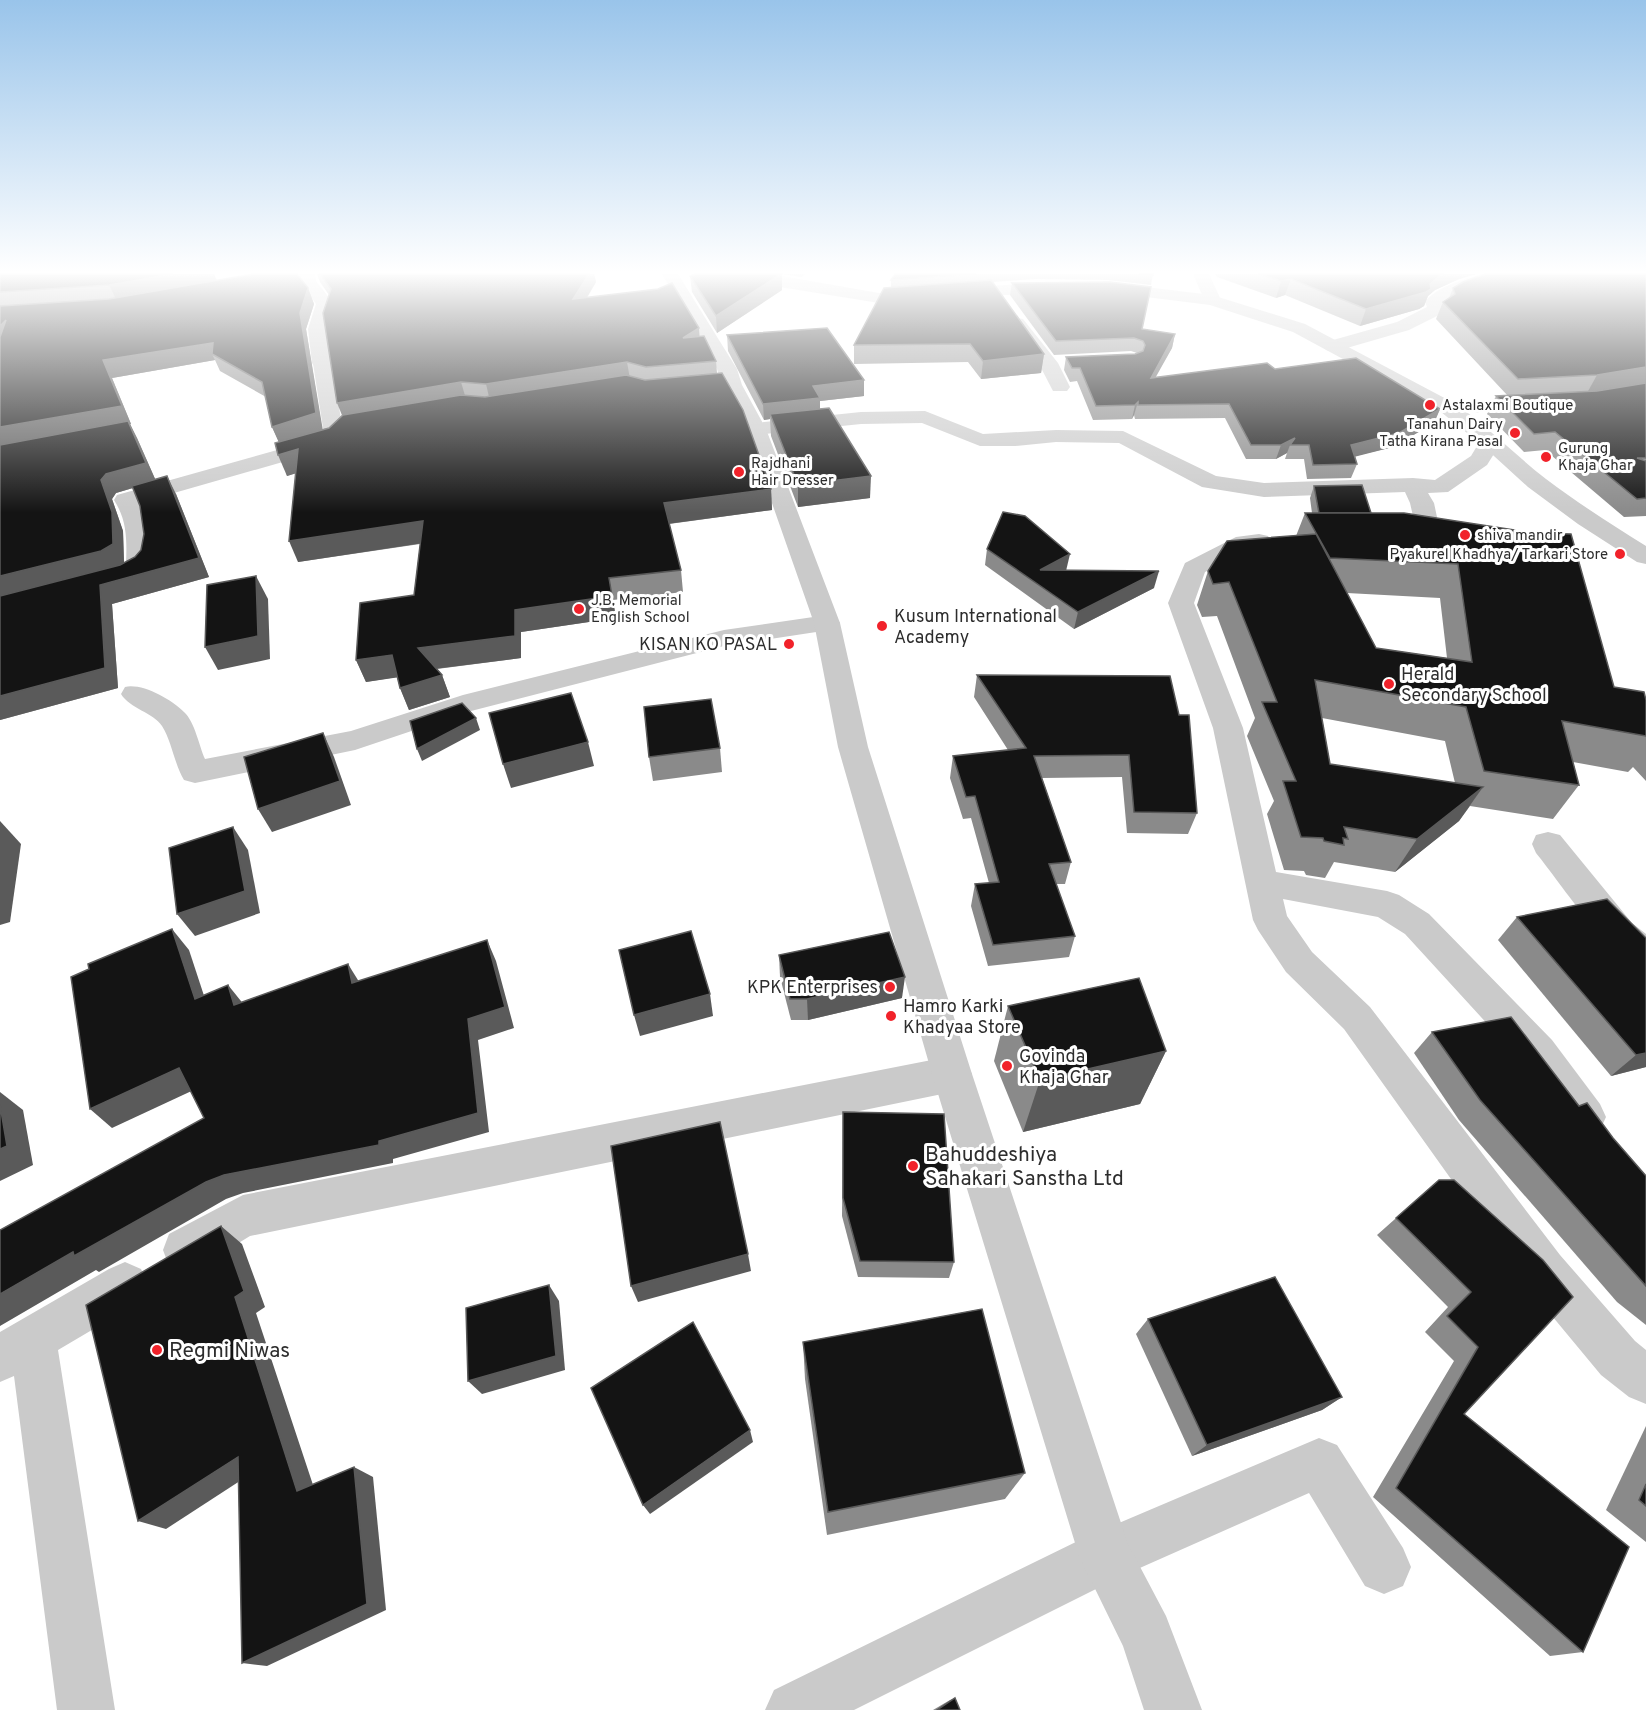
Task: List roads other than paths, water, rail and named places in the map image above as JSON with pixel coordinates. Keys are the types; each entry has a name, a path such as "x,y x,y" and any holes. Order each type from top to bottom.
{"street":[{"path":"321,354 333,428 341,430"},
{"path":"718,354 727,369 721,386 756,429 827,623 854,747 952,1074 1105,1556 1147,1635 1173,1710"},
{"path":"1041,354 1060,387"},
{"path":"1347,354 1448,408 1491,441 1536,482 1586,519 1646,556"},
{"path":"1048,363 1071,361"},
{"path":"1448,408 1553,403"},
{"path":"756,429 861,418 925,417 980,440 1015,440 1056,435 1123,437 1210,482 1264,490 1413,485 1440,487 1479,460 1491,441"},
{"path":"89,586 122,578 138,567 138,539 134,509 125,500 328,441 341,430 364,424"},
{"path":"1372,536 1429,536 1422,503 1413,485"},
{"path":"1293,537 1245,542 1194,568 1181,603 1228,728 1270,920 1299,962 1357,1018 1544,1271 1618,1358 1646,1380"},
{"path":"135,694 174,719 195,772 355,740 463,704 724,638 827,623"},
{"path":"1548,844 1620,933 1646,955"},
{"path":"1262,882 1387,905 1418,924 1538,1052 1604,1142"},
{"path":"86,1710 17,1348 243,1216 952,1074"},
{"path":"794,1710 1105,1556 1319,1463 1384,1567"}],"place":[{"name":"Astalaxmi Boutique","path":"1430,405"},
{"name":"Tanahun Dairy Tatha Kirana Pasal","path":"1515,433"},
{"name":"Gurung Khaja Ghar","path":"1546,457"},
{"name":"Rajdhani Hair Dresser","path":"739,472"},
{"name":"shiva mandir","path":"1465,535"},
{"name":"Pyakurel Khadhya/ Tarkari Store","path":"1620,554"},
{"name":"J.B. Memorial English School","path":"579,609"},
{"name":"Kusum International Academy","path":"882,626"},
{"name":"KISAN KO PASAL","path":"789,644"},
{"name":"Herald Secondary School","path":"1389,684"},
{"name":"KPK Enterprises","path":"890,987"},
{"name":"Hamro Karki Khadyaa Store","path":"891,1016"},
{"name":"Govinda Khaja Ghar","path":"1007,1066"},
{"name":"Bahuddeshiya Sahakari Sanstha Ltd","path":"913,1166"},
{"name":"Regmi Niwas","path":"157,1350"}]}
